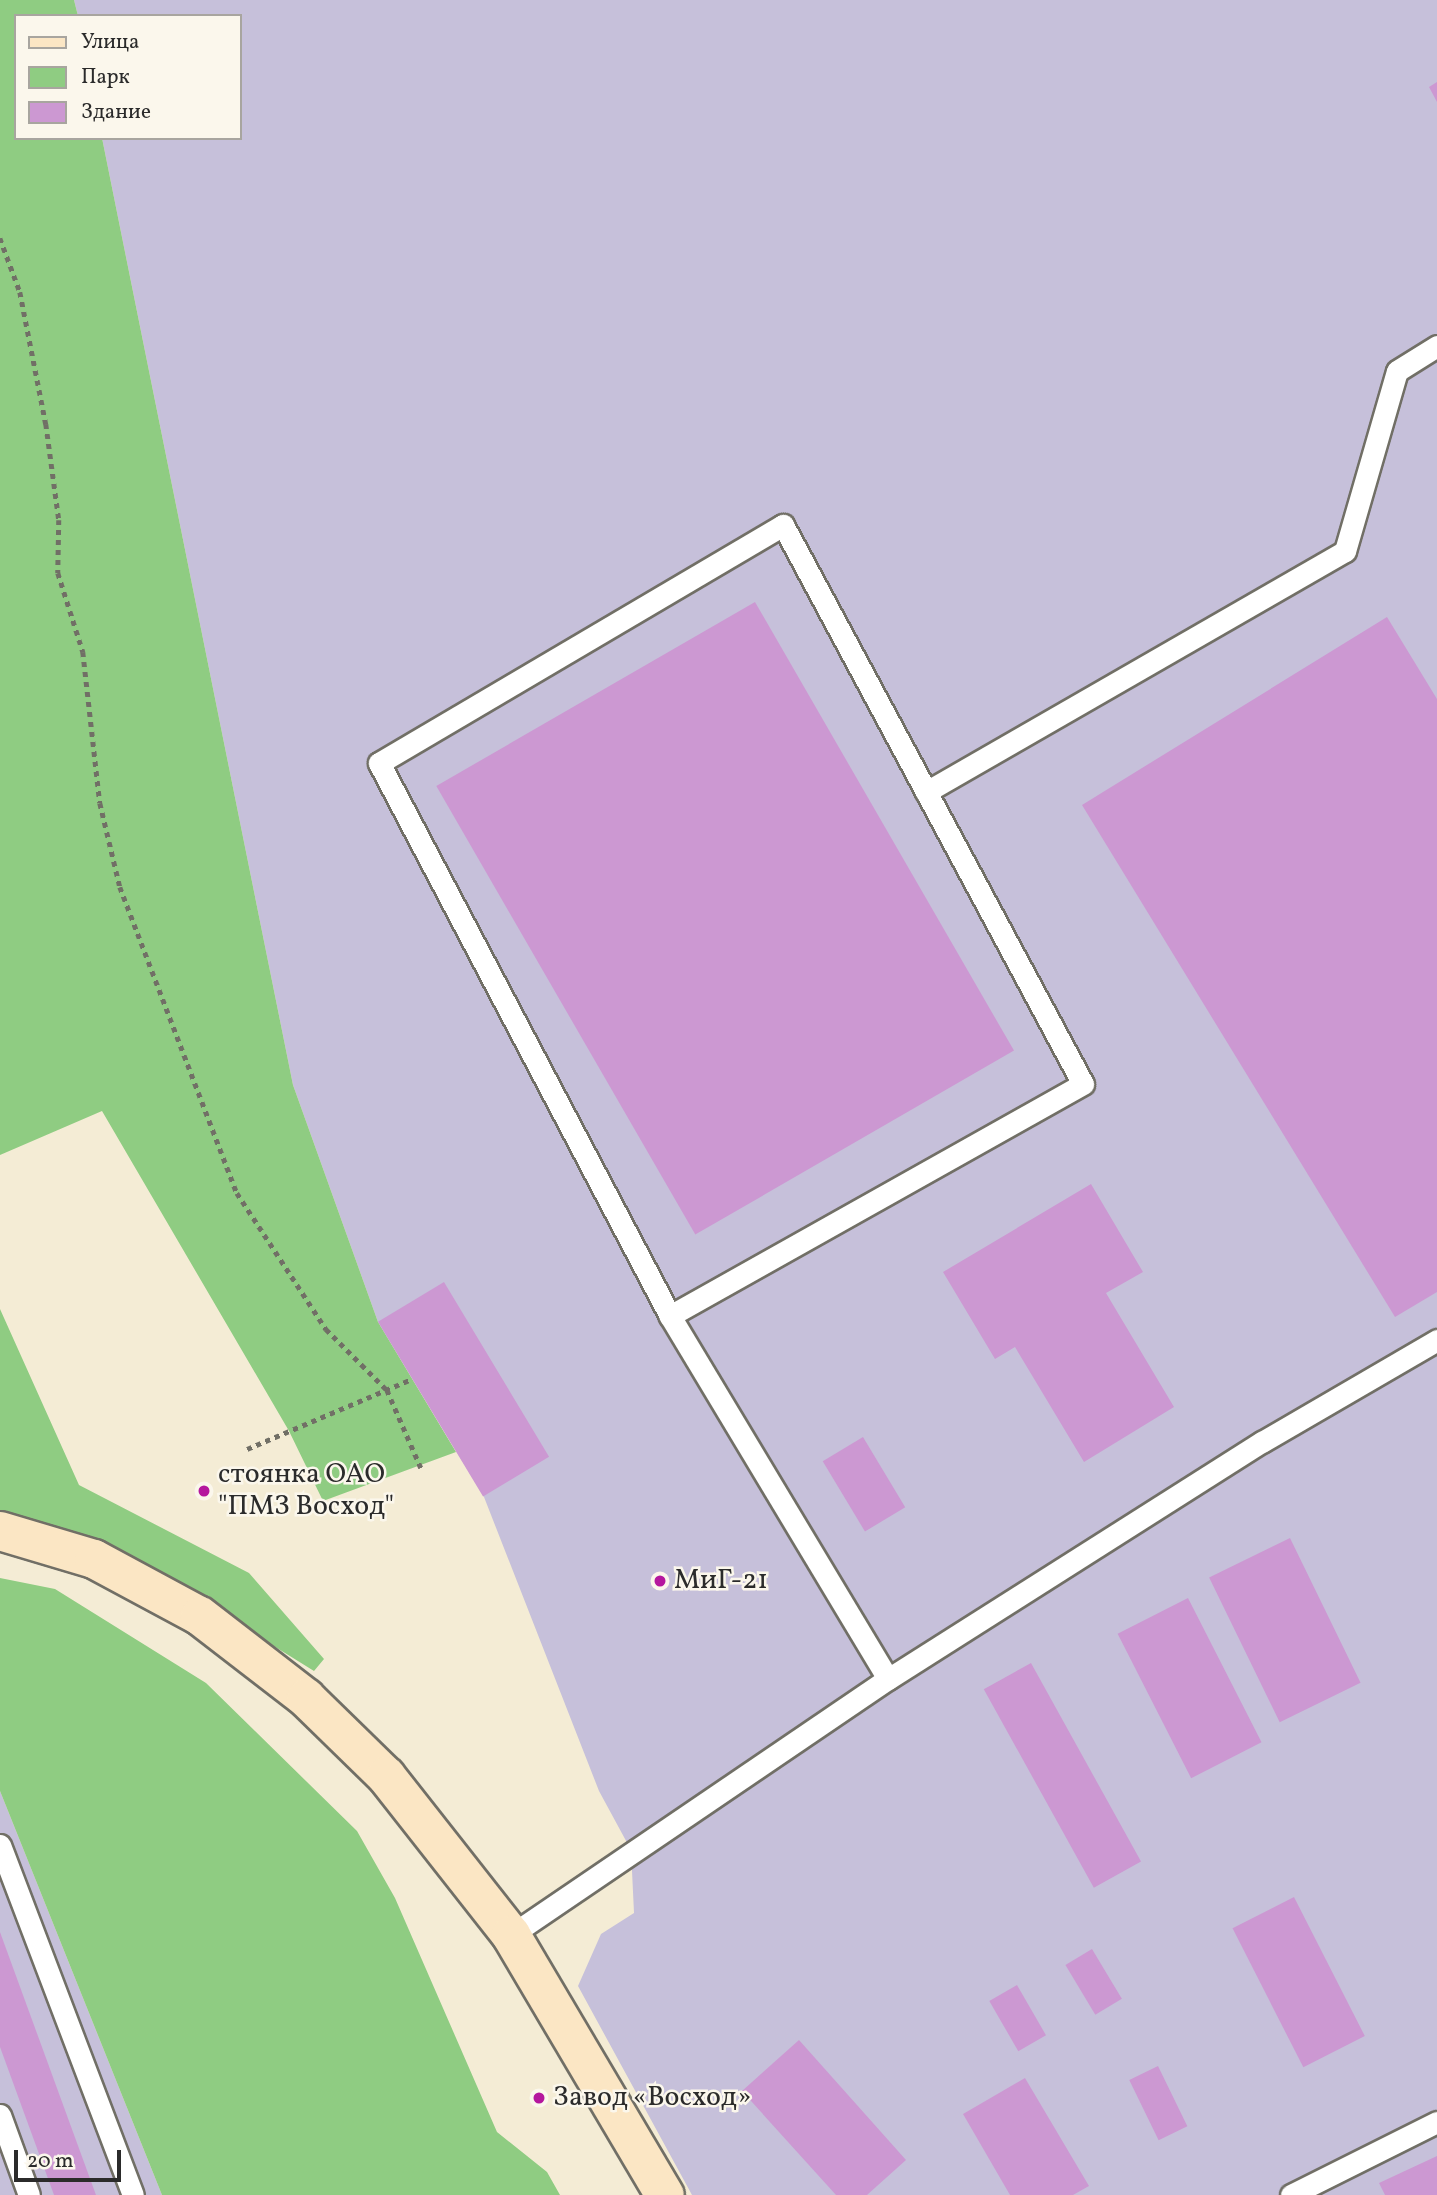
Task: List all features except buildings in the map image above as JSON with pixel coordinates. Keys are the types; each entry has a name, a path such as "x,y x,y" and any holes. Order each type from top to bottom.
{"main road":[{"path":"0,1531 129,1575 254,1653 386,1776 511,1935 665,2195"}],"lane":[{"path":"926,792 1345,551 1397,371 1437,346"},
{"path":"670,1316 1083,1084 783,525 379,763 670,1316 888,1679"},
{"path":"511,1935 888,1679 1262,1442 1437,1340"},
{"path":"0,1845 132,2195"},
{"path":"0,2115 29,2195"},
{"path":"1291,2195 1437,2122"}],"path":[{"path":"0,238 20,292 46,424 60,520 58,573 83,652 100,803 120,887 237,1193 326,1329 353,1349 387,1390 421,1468"},
{"path":"247,1449 412,1379"}],"shaded area":[{"path":"74,0 1437,0 1437,2195 692,2195 578,1986 601,1934 634,1913 631,1850 599,1791 484,1497 378,1322 293,1085 102,140 242,140 242,14 78,14"},
{"path":"0,1791 162,2195 0,2195"}],"green space":[{"path":"0,0 74,0 78,14 14,14 14,140 102,140 293,1085 378,1322 456,1452 323,1501 289,1431 102,1111 0,1155"},
{"path":"0,1309 79,1485 249,1573 324,1659 314,1671 150,1569 0,1522"},
{"path":"0,1578 55,1589 206,1683 357,1831 395,1898 497,2132 547,2172 560,2195 162,2195 0,1791"}],"place":[{"name":"стоянка ОАО \"ПМЗ Восход\"","path":"204,1491"},
{"name":"МиГ-21","path":"660,1581"},
{"name":"Завод «Восход»","path":"539,2098"}]}
